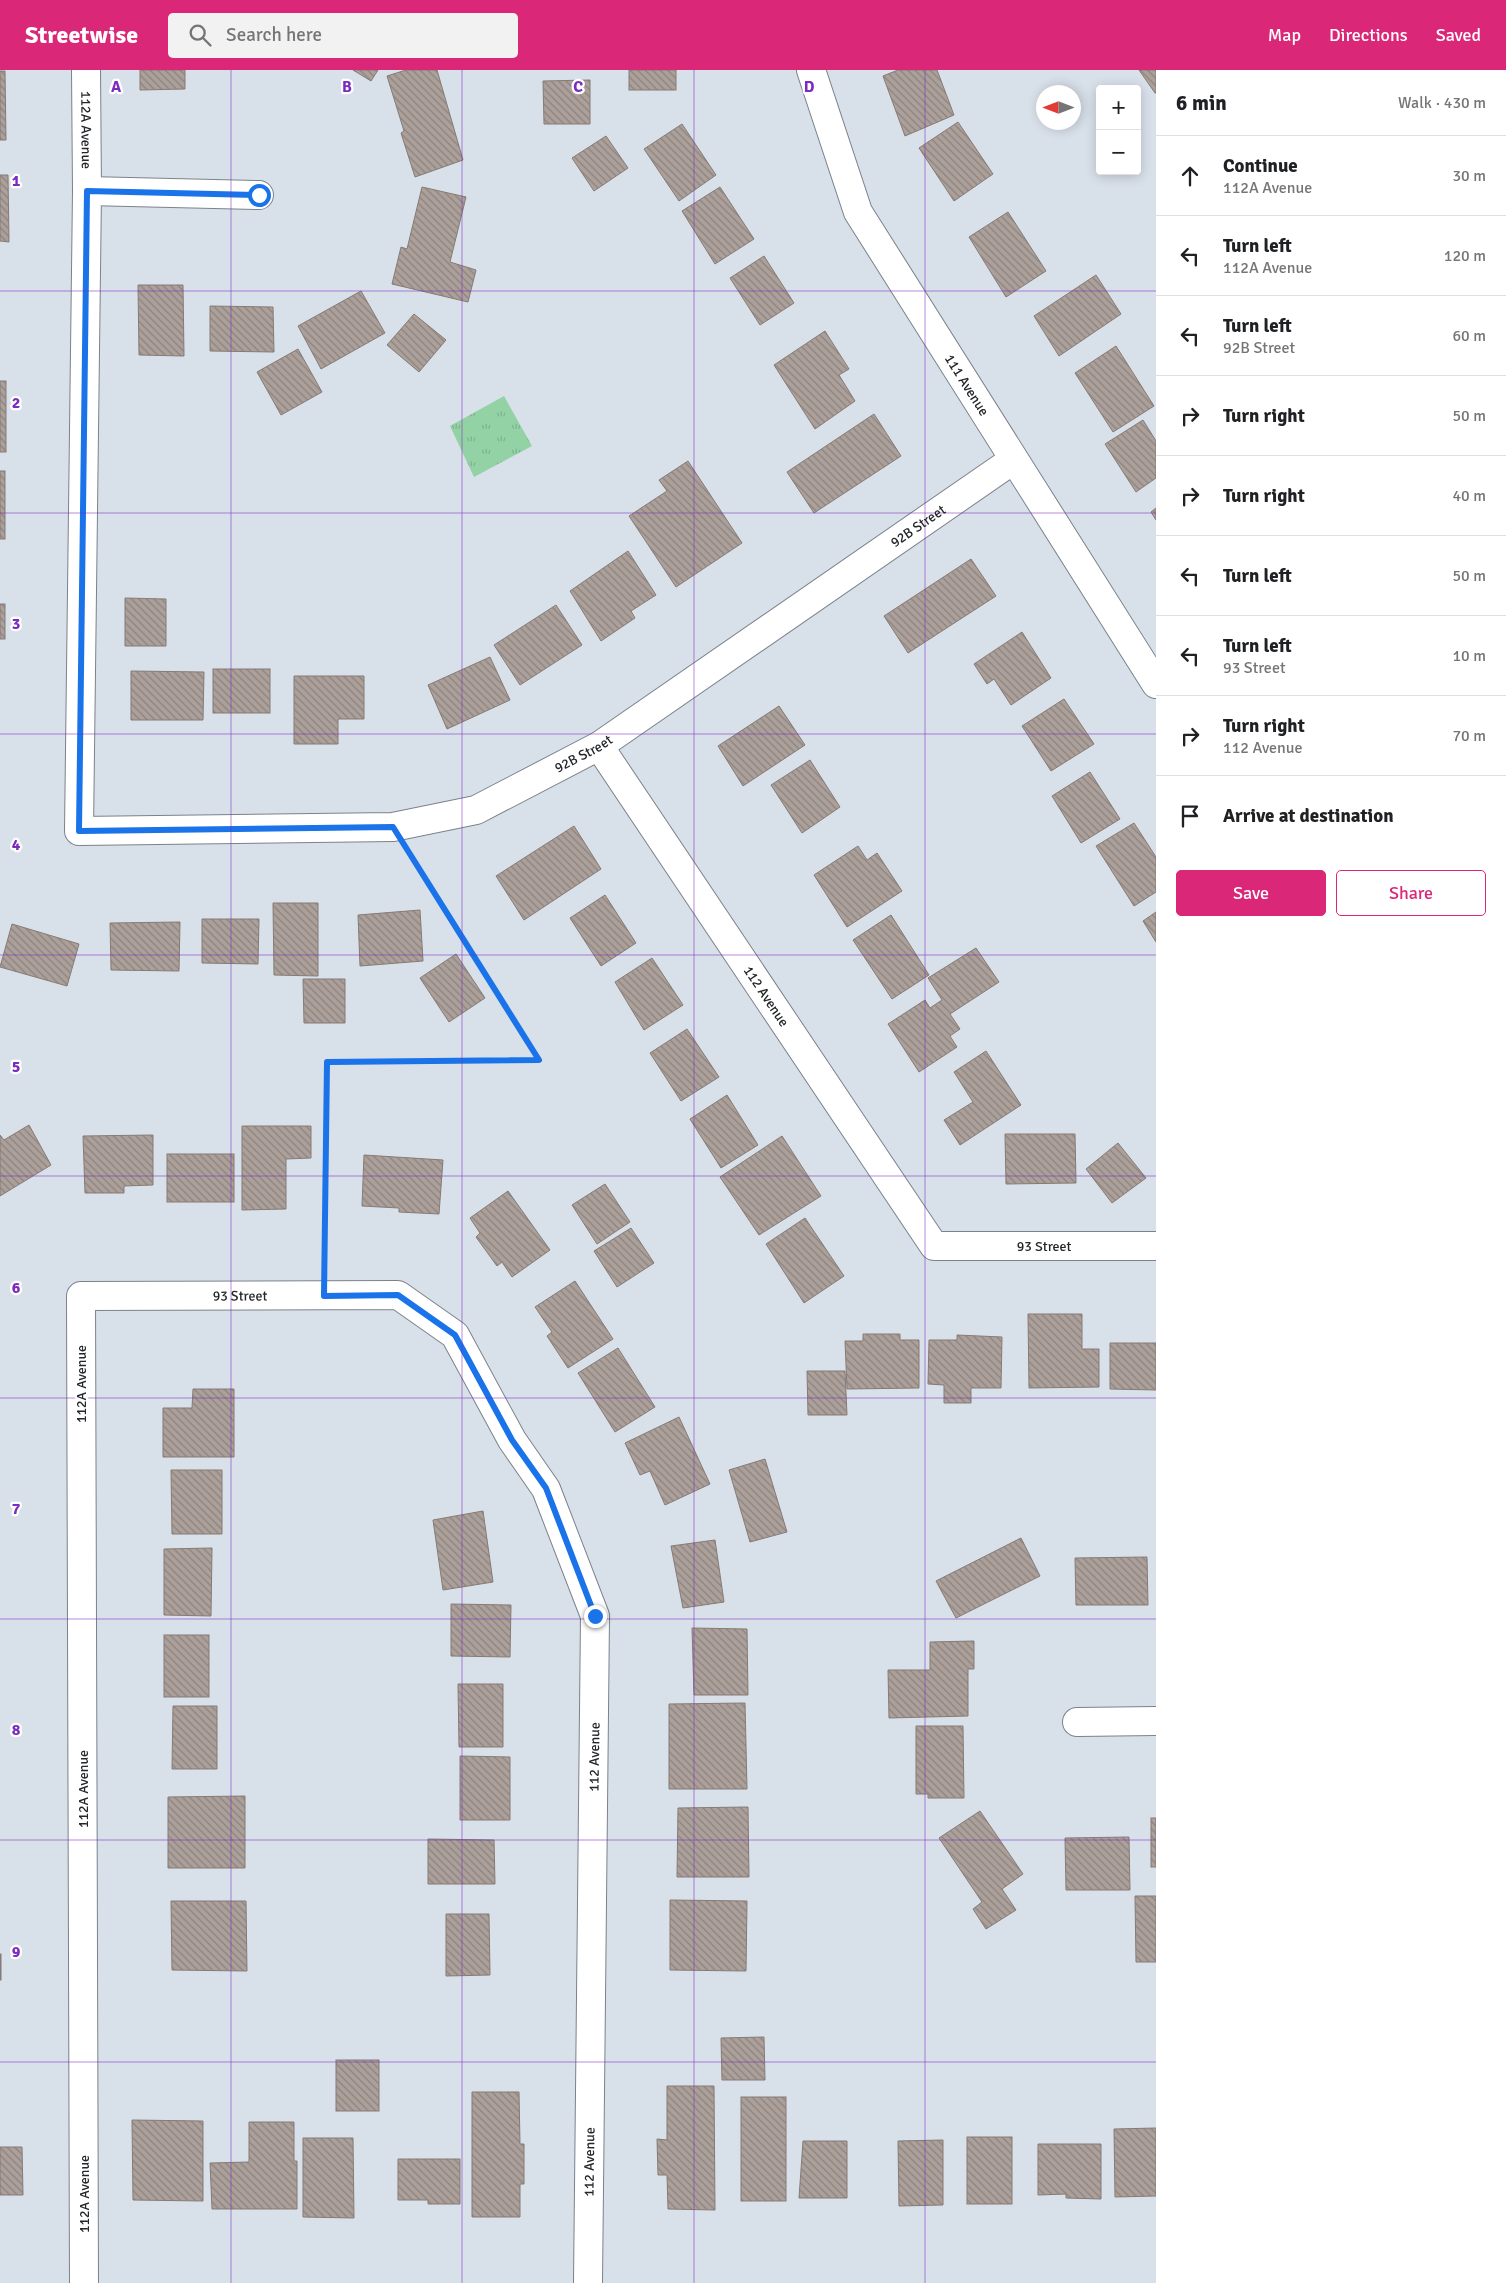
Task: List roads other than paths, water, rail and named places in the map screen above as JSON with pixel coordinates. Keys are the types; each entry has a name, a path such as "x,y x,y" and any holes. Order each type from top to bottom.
{"street":[{"name":"112A Avenue","path":"79,831 87,191 86,70"},
{"name":"111 Avenue","path":"811,70 858,212 1013,460 1155,679"},
{"path":"87,191 259,195"},
{"name":"92B Street","path":"79,831 393,827 476,810 599,746 1013,460"},
{"name":"112 Avenue","path":"599,746 934,1246"},
{"name":"93 Street","path":"934,1246 1156,1246"},
{"name":"112 Avenue","path":"398,1295 455,1335 512,1440 546,1488 595,1616 588,2283"},
{"name":"93 Street","path":"81,1296 398,1295"},
{"name":"112A Avenue","path":"81,1296 84,2283"},
{"path":"1077,1722 1156,1721"}]}
